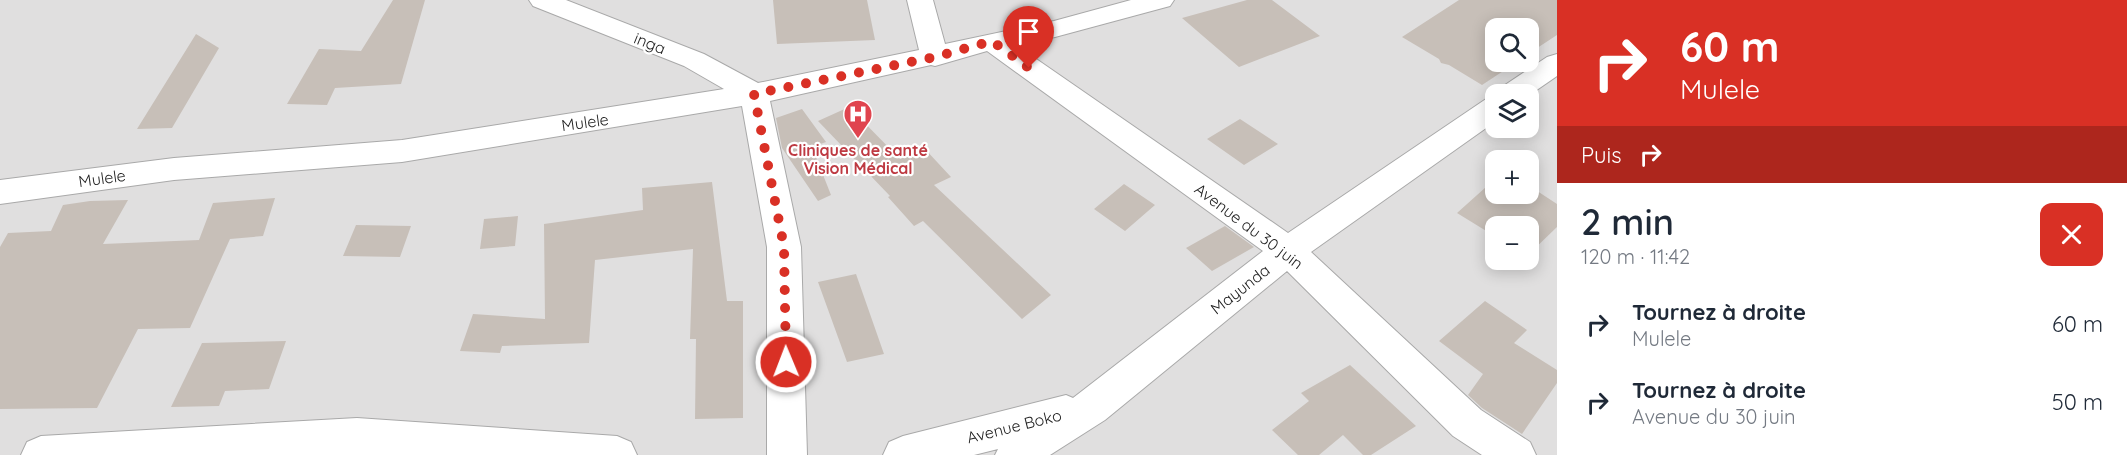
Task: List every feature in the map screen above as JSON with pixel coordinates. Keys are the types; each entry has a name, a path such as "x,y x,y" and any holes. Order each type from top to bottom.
{"street":[{"name":"inga","path":"542,0 694,60 754,94"},
{"path":"920,0 935,57"},
{"name":"Mulele","path":"0,192 174,169 402,151 754,94 935,57 992,41 1055,29 1161,0"},
{"name":"Avenue du 30 juin","path":"992,41 1288,251 1467,423 1516,455"},
{"path":"1527,84 1557,63"},
{"path":"754,94 784,247 787,455"},
{"name":"Mayunda","path":"1016,455 1091,408 1288,251 1485,114"},
{"name":"Avenue Boko","path":"903,455 1091,408"},
{"path":"41,455 357,436 617,455"}],"shaded area":[{"path":"0,0 1557,0 1557,455 0,455"}],"building":[{"path":"393,0 425,0 401,84 335,88 327,105 287,104 319,49 361,51"},
{"path":"773,0 867,0 875,40 777,44"},
{"path":"1247,0 1272,0 1320,36 1239,67 1182,18"},
{"path":"1459,0 1557,0 1557,35 1539,47 1539,18 1485,18 1485,72 1502,72 1482,85 1449,65 1441,63 1439,59 1402,37"},
{"path":"196,34 219,48 172,128 137,129"},
{"path":"849,107 900,159 925,149 951,177 934,185 1051,295 1022,319 923,221 914,226 888,197 890,196 818,121"},
{"path":"802,109 826,142 812,147 831,195 818,201 782,148 776,118"},
{"path":"1240,119 1278,144 1244,165 1207,139"},
{"path":"712,182 727,301 743,301 743,418 695,419 696,339 690,339 693,249 595,260 589,343 502,346 500,353 460,351 473,314 545,319 544,224 643,210 642,188"},
{"path":"1124,184 1155,205 1125,231 1094,209"},
{"path":"1485,188 1485,204 1539,204 1539,192 1557,204 1557,227 1539,244 1539,216 1485,216 1485,230 1457,213"},
{"path":"275,198 263,236 230,239 190,328 138,329 97,408 0,409 0,247 8,233 51,231 63,205 90,201 128,200 103,244 199,240 213,203"},
{"path":"518,216 515,246 480,249 484,219"},
{"path":"356,225 411,226 400,257 343,256"},
{"path":"1225,226 1254,247 1212,271 1186,248"},
{"path":"856,274 884,354 847,362 818,282"},
{"path":"1485,301 1527,330 1514,343 1557,370 1557,383 1522,434 1482,408 1468,395 1483,374 1439,341"},
{"path":"286,341 269,389 225,391 219,406 171,407 202,343"},
{"path":"1350,365 1416,426 1371,455 1363,455 1343,435 1319,455 1298,455 1272,430 1309,401 1301,393"}],"place":[{"name":"Cliniques de santé Vision Médical","path":"858,140"}],"route":[{"path":"786,362 784,247 754,94 935,57 992,41 1029,68"}]}
